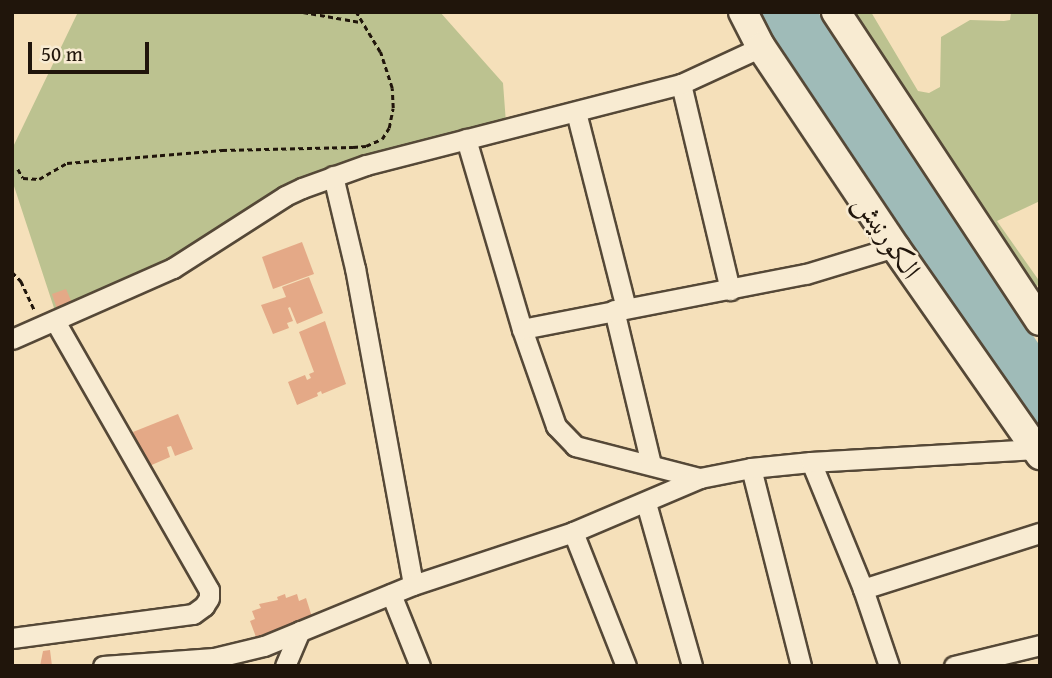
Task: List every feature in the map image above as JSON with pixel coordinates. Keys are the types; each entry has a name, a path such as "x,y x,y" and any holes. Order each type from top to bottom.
{"main road":[{"name":"الكورنيش","path":"743,12 761,47 895,247 1038,452"},
{"path":"836,12 1040,321"}],"street":[{"path":"12,339 173,268 285,195 333,176 681,84 761,47"},
{"path":"681,84 730,290"},
{"path":"576,112 651,464"},
{"path":"466,139 522,329 551,414 565,438 588,450 700,478"},
{"path":"333,176 355,268 414,585"},
{"path":"522,329 730,290 842,265 895,247"},
{"path":"12,638 193,614 204,606 209,598 209,590 49,323"},
{"path":"103,666 160,664 240,653 414,585 573,532 700,478 751,467 811,462 1038,452"},
{"path":"811,462 863,589 889,666"},
{"path":"751,467 801,666"},
{"path":"646,503 692,666"},
{"path":"573,532 626,666"},
{"path":"863,589 1040,533"},
{"path":"391,594 421,666"},
{"path":"285,666 300,631"},
{"path":"954,666 1004,660 1040,645"}],"path":[{"path":"303,12 360,22"},
{"path":"18,169 23,178 39,179 67,163 222,150 366,146 382,139 390,128 393,108 387,70 356,12"},
{"path":"12,272 49,323"}],"green space":[{"path":"78,12 440,12 503,83 506,123 298,179 173,263 55,311 12,180 12,149"},
{"path":"848,12 871,12 918,91 929,93 940,87 941,37 970,20 1004,21 1010,20 1011,12 1040,12 1040,201 997,221 1040,282 1033,292"}],"water":[{"path":"760,12 818,12 1040,346 1040,435 777,43"}],"building":[{"path":"302,242 314,274 273,289 262,257"},
{"path":"309,277 323,313 297,324 290,307 288,308 293,321 287,323 289,328 273,334 261,305 286,297 282,287"},
{"path":"66,289 72,303 57,309 52,294"},
{"path":"325,321 346,384 322,394 321,391 317,393 318,396 297,405 288,382 305,375 307,380 311,378 309,374 314,372 299,332"},
{"path":"178,414 193,449 175,456 171,446 167,447 170,457 147,467 133,432"},
{"path":"285,594 286,598 297,594 299,601 306,598 312,617 256,637 250,621 255,619 252,611 261,608 259,604 278,600 277,597"},
{"path":"50,650 52,666 40,666 43,651"}]}
